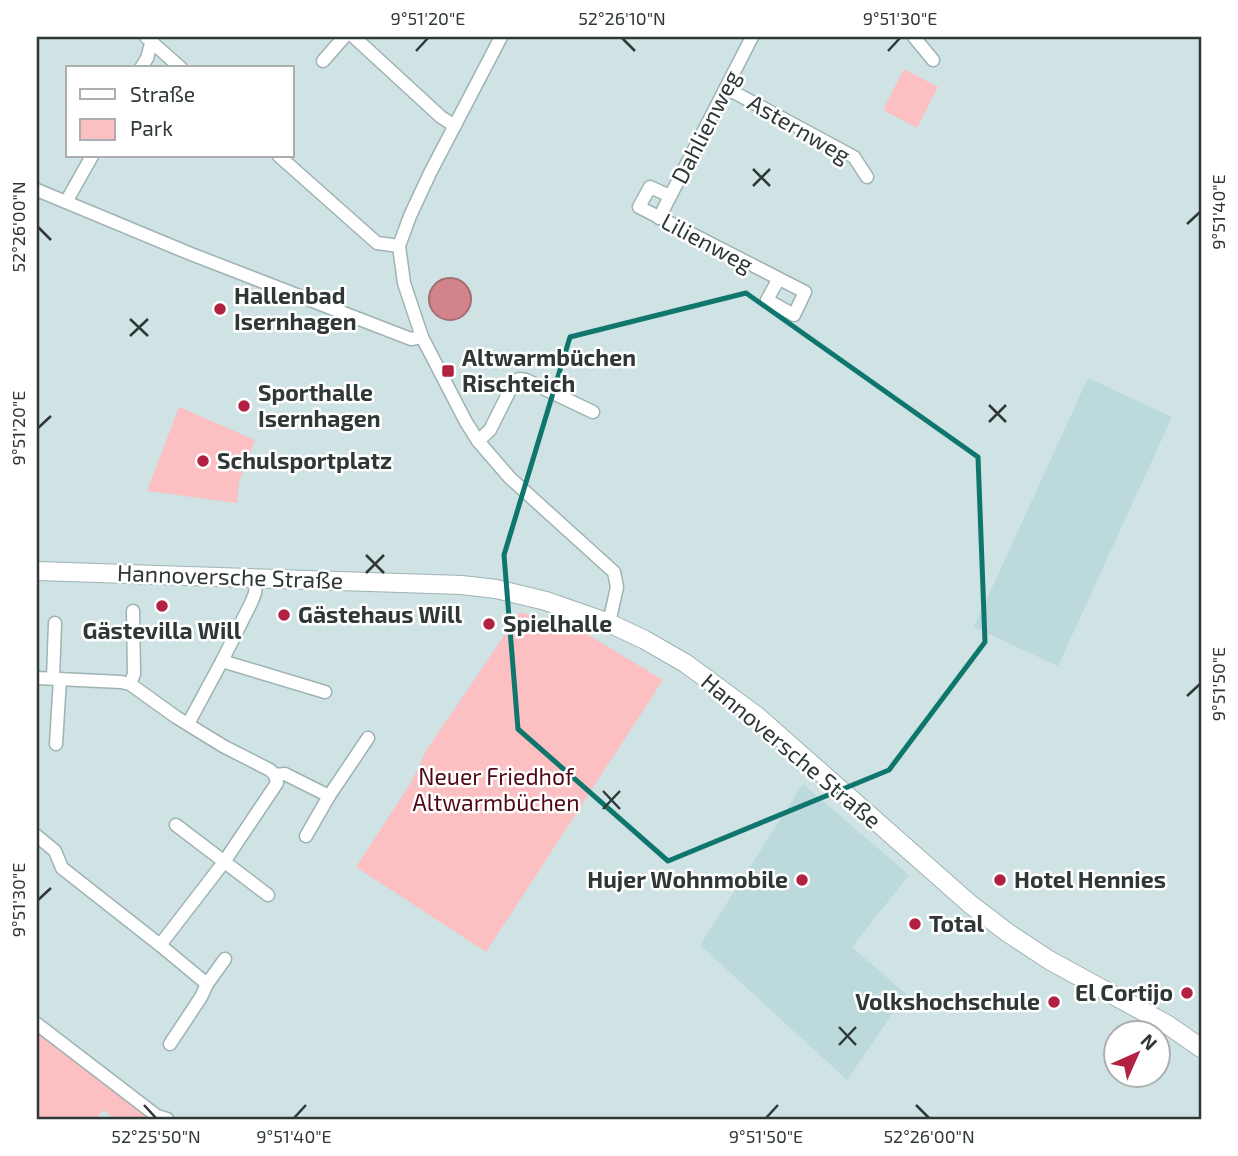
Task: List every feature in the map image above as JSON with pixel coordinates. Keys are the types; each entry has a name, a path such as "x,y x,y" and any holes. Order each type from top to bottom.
{"main road":[{"name":"Hannoversche Straße","path":"37,571 462,585 496,589 546,601 609,623 685,663 747,709 970,904 1008,933 1049,960 1168,1025 1201,1048"}],"street":[{"path":"323,61 345,37"},
{"path":"354,37 441,117 455,126"},
{"path":"501,37 410,216 400,246 404,283 422,337 478,441 510,478 614,572 617,587 609,623"},
{"name":"Dahlienweg","path":"659,218 752,37"},
{"path":"914,37 933,60"},
{"path":"142,66 147,58 150,38"},
{"path":"150,38 179,66"},
{"name":"Asternweg","path":"726,88 854,157 867,177"},
{"path":"66,202 91,158"},
{"path":"281,158 377,243 400,246"},
{"name":"Lilienweg","path":"670,197 650,187 639,207 778,280"},
{"path":"37,190 191,254 411,339 422,337"},
{"path":"478,441 490,430 514,382 519,379 593,412"},
{"path":"188,724 252,601 256,579"},
{"path":"130,684 134,674 133,611"},
{"path":"55,624 56,744"},
{"path":"222,661 325,692"},
{"path":"37,678 130,684 223,746 275,775 277,783 225,862 160,945"},
{"path":"306,836 368,738"},
{"path":"275,775 285,774 329,796"},
{"path":"176,825 268,895"},
{"path":"37,836 55,851 62,868 207,984"},
{"path":"170,1044 225,959"},
{"path":"37,1024 157,1116 167,1119"}],"highlighted area":[{"path":"746,293 978,457 985,642 889,770 668,861 518,729 504,555 570,337"}],"shaded area":[{"path":"450,278 465,284 471,299 465,314 450,320 435,314 429,299 435,284"},
{"path":"1088,378 1172,417 1058,666 974,627"},
{"path":"803,784 909,875 852,947 906,994 847,1080 700,945"}],"green space":[{"path":"904,69 938,87 917,128 883,110"},
{"name":"Schulsportplatz","path":"179,407 255,440 239,482 237,503 147,491"},
{"name":"Neuer Friedhof Altwarmbüchen","path":"520,612 587,634 663,680 486,952 356,867 412,781 426,751"},
{"path":"37,1029 155,1119 115,1119 104,1110 95,1119 37,1119"}],"place":[{"name":"Hallenbad Isernhagen","path":"220,309"},
{"name":"Altwarmbüchen Rischteich","path":"448,371"},
{"name":"Sporthalle Isernhagen","path":"244,406"},
{"name":"Schulsportplatz","path":"203,461"},
{"name":"Gästevilla Will","path":"162,606"},
{"name":"Gästehaus Will","path":"284,615"},
{"name":"Spielhalle","path":"489,624"},
{"name":"Hujer Wohnmobile","path":"802,880"},
{"name":"Hotel Hennies","path":"1000,880"},
{"name":"Total","path":"915,924"},
{"name":"El Cortijo","path":"1187,993"},
{"name":"Volkshochschule","path":"1054,1002"}]}
